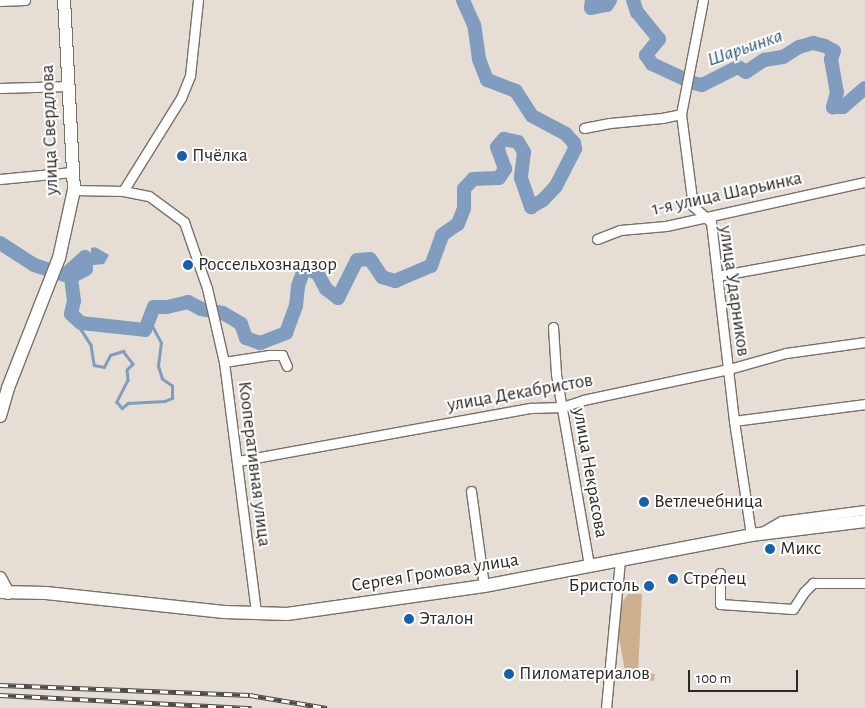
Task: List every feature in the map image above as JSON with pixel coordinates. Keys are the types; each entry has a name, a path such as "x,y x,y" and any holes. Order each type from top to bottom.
{"street":[{"path":"0,1 25,0"},
{"name":"улица Свердлова","path":"0,416 8,388 49,288 59,258 74,190 64,0"},
{"path":"123,191 181,98 190,76 198,0"},
{"name":"улица Ударников","path":"703,0 681,114 693,206 703,217 711,222 734,421 755,535"},
{"path":"0,88 68,86"},
{"path":"584,128 681,114"},
{"path":"0,179 72,172"},
{"name":"1-я улица Шарьинка","path":"597,239 620,230 666,226 865,182"},
{"name":"Кооперативная улица","path":"74,190 123,191 148,196 184,222 213,312 224,362 256,613"},
{"path":"718,276 865,249"},
{"name":"улица Некрасова","path":"554,327 556,374 589,565"},
{"name":"улица Декабристов","path":"238,461 531,408 562,407 583,400 729,369 786,354 865,342"},
{"path":"224,362 275,355 282,356 287,366"},
{"path":"734,421 865,404"},
{"path":"472,491 484,586"},
{"path":"755,535 781,520 865,510"},
{"name":"Сергея Громова улица","path":"4,592 46,594 224,612 287,614 484,586 755,535 865,521"},
{"path":"606,708 620,559"},
{"path":"720,573 720,604 794,609 804,592 813,583 865,583"},
{"path":"0,578 4,592"}],"shaded area":[{"path":"628,594 642,594 638,673 655,674 654,681 626,677 617,626 617,610"}],"water":[{"path":"95,247 109,255 104,264 84,266 83,261 86,255 91,254 91,248"}],"waterway":[{"name":"Шарьинка","path":"0,243 34,265 65,275 85,257 86,269 71,277 74,301 71,314 81,323 145,330 154,307 167,307 188,302 201,309 223,313 241,324 246,338 260,343 286,333 296,306 298,286 303,272 309,269 318,274 326,289 338,298 357,260 370,259 382,277 395,281 431,266 442,235 458,224 464,208 464,189 473,179 499,178 505,169 497,147 504,139 518,142 524,152 521,178 531,207 543,200 556,186 575,149 574,143 566,134 532,116 516,91 487,80 479,59 474,25 463,0"},
{"name":"Шарьинка","path":"592,0 591,8 607,5 610,0"},
{"name":"Шарьинка","path":"633,0 637,12 659,39 646,55 652,64 693,83 702,85 738,67 746,72 764,60 783,57 799,47 813,43 834,51 831,59 837,92 833,107 843,107 865,88"},
{"path":"71,314 91,345 94,365 104,367 110,355 123,351 133,364 127,370 128,380 117,402 122,408 128,403 165,401 172,398 172,386 162,379 158,366 161,343 150,322"}],"railway":[{"path":"0,685 250,695 327,708"},
{"path":"0,695 252,708"}],"place":[{"name":"Пчёлка","path":"182,156"},
{"name":"Россельхознадзор","path":"188,265"},
{"name":"Ветлечебница","path":"644,502"},
{"name":"Микс","path":"770,549"},
{"name":"Стрелец","path":"673,579"},
{"name":"Бристоль","path":"649,586"},
{"name":"Эталон","path":"409,619"},
{"name":"Пиломатериалов","path":"509,674"}]}
